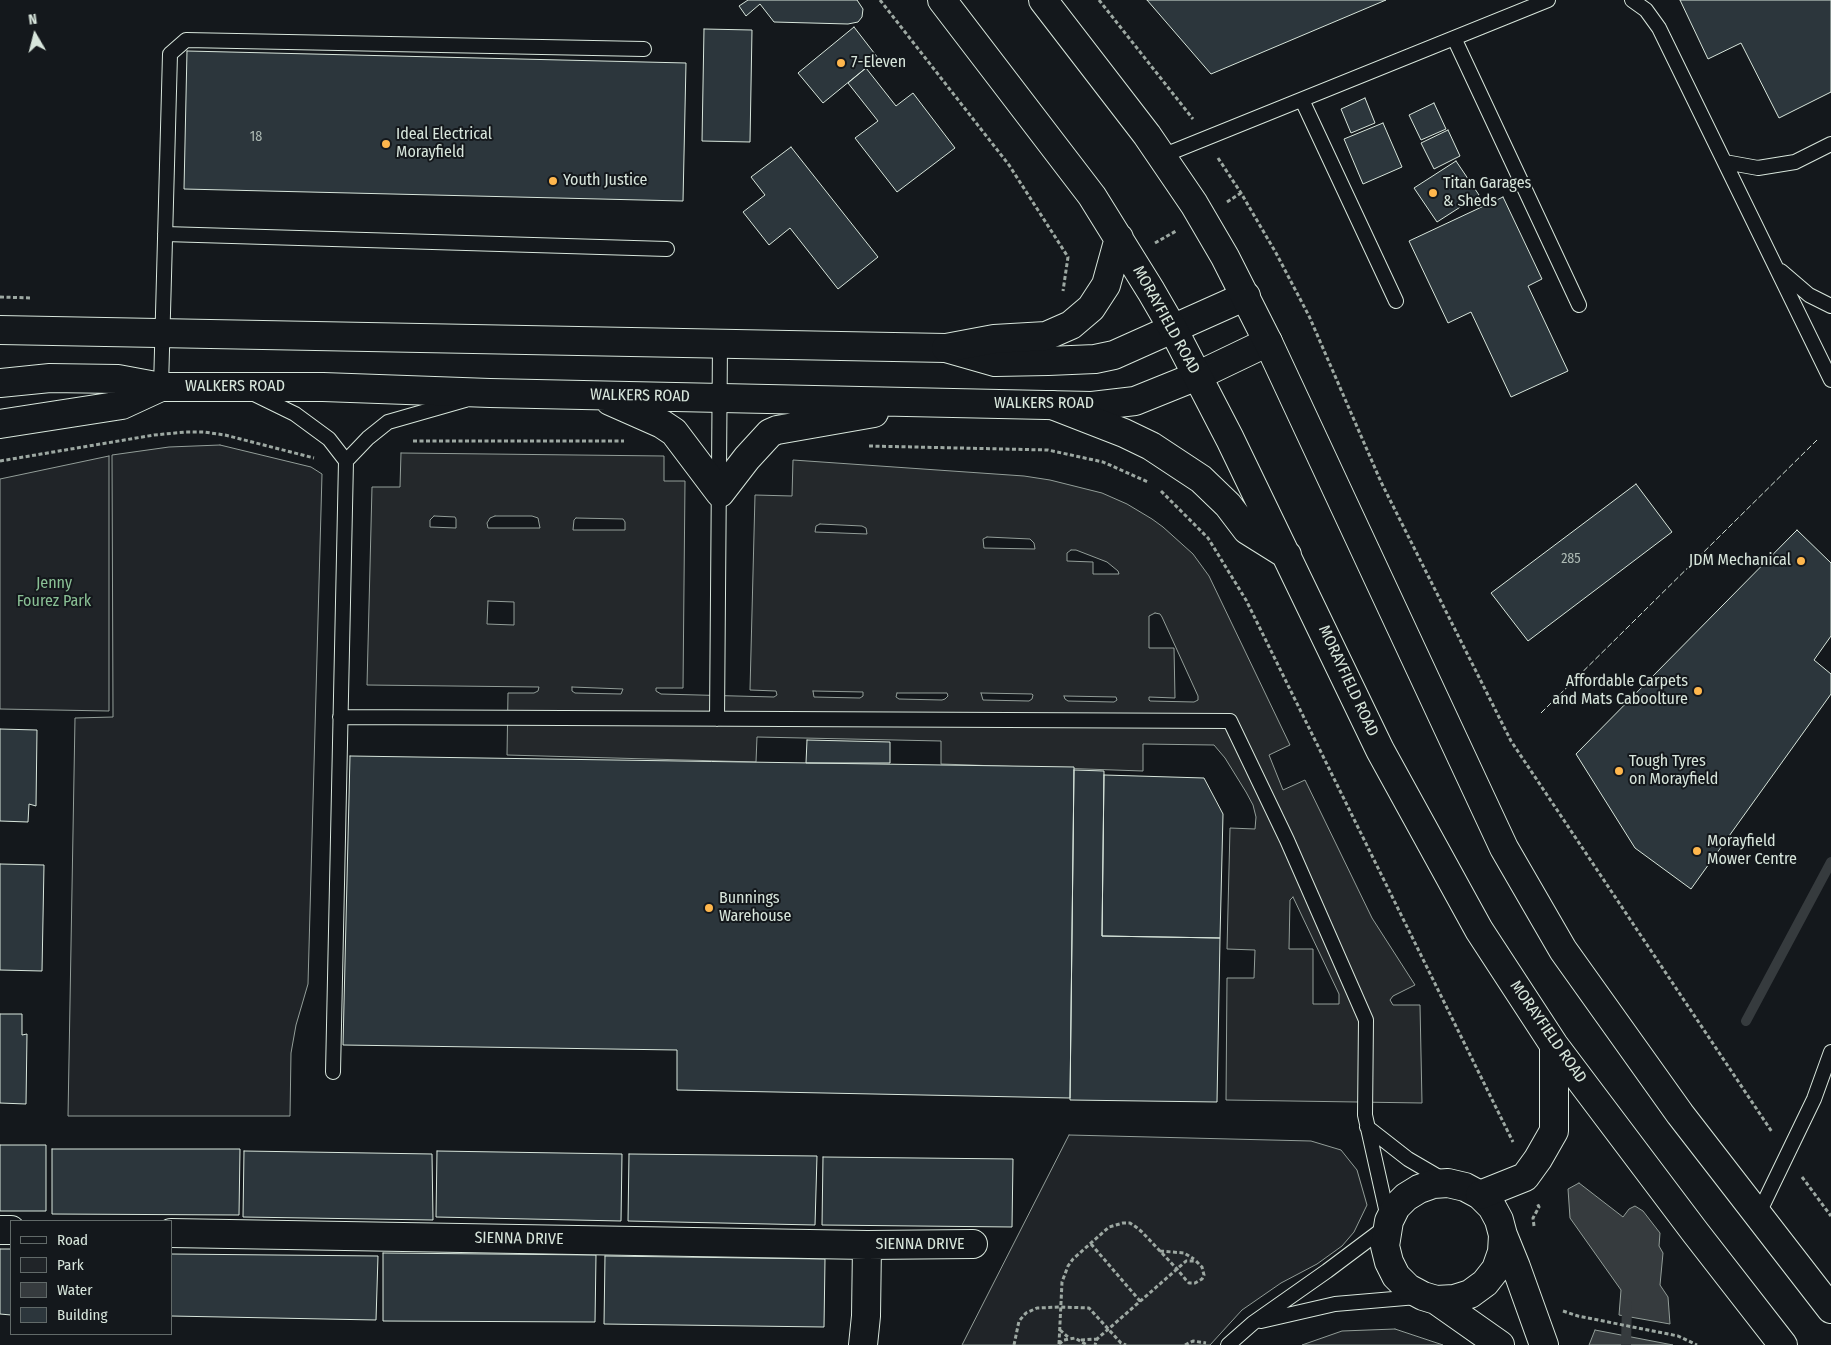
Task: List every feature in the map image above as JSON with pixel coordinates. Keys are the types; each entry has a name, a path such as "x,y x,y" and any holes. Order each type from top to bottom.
{"main road":[{"name":"MORAYFIELD ROAD","path":"942,0 1092,196 1173,329 1288,555 1380,750 1479,930 1554,1045 1783,1345"},
{"path":"1043,0 1162,156 1226,257 1268,342 1504,848 1563,950 1680,1114 1831,1309"},
{"path":"0,330 946,348 994,339 1046,336 1071,325 1091,308 1106,284 1119,238"},
{"path":"946,348 995,362 1095,359 1114,355 1246,296"},
{"name":"WALKERS ROAD","path":"0,383 50,378 118,379 161,387 356,388 597,396 1092,406 1135,401 1197,376 1268,342"},
{"path":"0,424 122,404 161,387"},
{"path":"597,396 662,424 674,432 720,493 762,441 770,433 777,430 932,403"},
{"path":"1052,405 1124,433 1151,446 1201,479 1228,505 1247,530 1288,555"},
{"path":"1480,1195 1525,1177 1554,1131 1554,1045"},
{"path":"1500,1345 1429,1298 1408,1288 1396,1276 1389,1262 1385,1246 1389,1223 1401,1202 1419,1188 1433,1184 1448,1183 1465,1187 1480,1195 1495,1212 1544,1345"},
{"name":"SIENNA DRIVE","path":"172,1233 867,1245 973,1244"},
{"path":"1429,1298 1454,1299 1470,1294 1485,1283 1496,1269 1502,1252 1502,1235"},
{"name":"SIENNA DRIVE","path":"863,1345 866,1316 867,1245"}],"lane":[{"path":"1162,156 1548,0"},
{"path":"1632,0 1646,10 1659,28 1831,380"},
{"path":"1454,38 1579,305"},
{"path":"161,387 170,54 186,40 644,49"},
{"path":"1302,100 1396,301"},
{"path":"1725,162 1758,168 1795,162 1831,144"},
{"path":"165,234 667,249"},
{"path":"1777,268 1809,295 1831,306"},
{"path":"717,719 720,344"},
{"path":"238,387 295,414 329,439 346,461 333,1072"},
{"path":"346,461 368,438 388,422 490,393"},
{"path":"340,717 1230,721 1287,840 1366,1020 1366,1126 1389,1223 1327,1271 1253,1323 1228,1345"},
{"path":"1758,1215 1814,1099 1831,1052"},
{"path":"1366,1126 1408,1159 1448,1183"},
{"path":"1253,1323 1335,1304 1429,1298"}],"path":[{"path":"880,0 1009,165 1068,257 1063,295"},
{"path":"1099,0 1195,122 1242,193 1276,253 1309,316 1381,482 1511,741 1787,1155 1831,1216"},
{"path":"1151,246 1242,193"},
{"path":"0,461 154,435 186,432 225,435 320,461"},
{"path":"1156,486 1208,538 1246,600 1528,1173"},
{"path":"1059,1345 1062,1282 1068,1266 1091,1244 1110,1227 1122,1223 1130,1223 1142,1232 1159,1251 1189,1283 1195,1284 1204,1276 1202,1267 1184,1253 1159,1251"},
{"path":"1091,1244 1140,1301"},
{"path":"1095,1345 1108,1329 1176,1269 1186,1261 1196,1261"},
{"path":"1014,1345 1019,1321 1026,1313 1037,1308 1061,1307 1088,1308 1121,1343 1126,1345"},
{"path":"1578,1316 1678,1336 1697,1345"},
{"path":"1060,1329 1069,1338 1081,1340 1098,1339"},
{"path":"1059,1345 1069,1338"},
{"path":"1081,1340 1086,1345"},
{"path":"1185,1345 1193,1341 1206,1342 1210,1345"}],"green space":[{"path":"220,445 311,467 322,474 308,984 296,1025 291,1053 290,1116 68,1116 75,718 113,717 112,455 169,447"},
{"name":"Jenny Fourez Park","path":"109,456 109,711 0,709 0,479"},
{"path":"1069,1135 1311,1141 1341,1150 1357,1170 1367,1205 1354,1232 1342,1246 1317,1264 1281,1283 1242,1310 1210,1345 962,1345"},
{"path":"1395,1329 1443,1345 1302,1345 1342,1331"}],"shaded area":[{"path":"401,453 664,456 664,481 685,481 683,688 656,688 656,691 661,694 774,697 777,695 776,691 750,690 755,495 792,496 793,460 1024,476 1050,480 1102,493 1127,504 1152,519 1193,554 1209,576 1290,745 1269,755 1283,790 1305,780 1372,918 1415,985 1393,996 1390,1000 1393,1005 1420,1005 1422,1103 1226,1100 1227,978 1254,978 1255,950 1227,949 1230,828 1255,829 1256,817 1253,805 1246,792 1225,758 1214,745 1143,744 1143,771 941,764 941,741 757,737 756,762 507,755 508,693 534,693 538,691 539,687 367,685 372,487 400,487","holes":["434,516 455,517 456,519 456,528 430,527 430,520","495,516 532,516 538,518 540,528 488,528 487,523 490,518","576,518 623,519 625,530 573,530","820,524 862,526 866,528 867,534 815,532 816,526","987,537 1030,539 1034,543 1035,549 984,548 983,539","1071,550 1076,550 1107,562 1119,574 1093,574 1093,562 1067,561 1067,553","488,601 514,602 514,625 487,624","1155,613 1160,614 1162,617 1198,696 1198,700 1194,702 1150,701 1149,697 1175,698 1174,648 1149,648 1149,616","572,687 623,689 621,694 575,693 572,691","813,691 863,692 863,696 860,698 814,697","897,693 947,693 948,696 942,700 899,699 896,697","981,693 1032,694 1032,699 1029,701 983,700","1064,696 1116,697 1117,700 1114,702 1068,701","1293,897 1339,994 1339,1004 1313,1004 1313,949 1289,949 1290,900"]}],"water":[{"path":"1579,1183 1623,1217 1629,1209 1635,1206 1643,1211 1660,1233 1659,1246 1663,1253 1660,1285 1668,1297 1670,1324 1619,1315 1621,1290 1570,1218 1568,1189"},
{"path":"1595,1330 1673,1345 1589,1345"}],"building":[{"path":"748,0 857,0 863,9 862,17 858,22 848,24 774,22 760,4 746,16 739,6"},
{"path":"1147,0 1386,0 1211,74"},
{"path":"1680,0 1831,0 1831,92 1779,118 1741,43 1708,59"},
{"name":"7-Eleven","path":"854,27 878,58 823,103 798,73"},
{"path":"704,29 752,30 750,142 702,141"},
{"path":"187,51 686,63 683,201 184,189"},
{"path":"866,68 896,106 913,93 955,148 897,192 855,138 878,121 848,83"},
{"path":"1365,98 1375,123 1351,133 1341,109"},
{"path":"1434,103 1446,129 1421,140 1409,115"},
{"path":"1383,123 1402,167 1363,184 1344,139"},
{"path":"1448,130 1460,156 1434,169 1421,143"},
{"path":"791,147 878,257 838,289 790,228 769,245 743,212 765,195 751,177"},
{"path":"1456,161 1479,195 1437,222 1414,188"},
{"path":"1503,197 1542,279 1528,286 1568,371 1511,397 1471,312 1448,323 1409,241"},
{"path":"1636,484 1672,532 1528,641 1491,593"},
{"path":"1797,530 1831,563 1831,636 1814,660 1831,674 1831,694 1691,889 1635,848 1576,754"},
{"path":"0,729 37,730 36,806 29,804 28,822 0,821"},
{"path":"807,740 890,742 890,763 806,763"},
{"name":"Bunnings Warehouse","path":"350,756 1074,767 1070,1098 677,1090 677,1050 343,1045"},
{"path":"1074,770 1104,771 1102,936 1220,938 1217,1102 1070,1100"},
{"path":"1104,775 1204,778 1223,814 1220,938 1102,936"},
{"path":"0,864 44,865 42,971 0,970"},
{"path":"0,1014 22,1014 22,1035 27,1034 26,1104 0,1103"},
{"path":"0,1145 46,1145 46,1211 0,1211"},
{"path":"52,1149 240,1149 239,1215 52,1214"},
{"path":"244,1151 432,1154 433,1220 243,1217"},
{"path":"437,1151 622,1154 621,1221 436,1217"},
{"path":"629,1154 817,1156 815,1225 628,1221"},
{"path":"823,1157 1013,1159 1012,1227 822,1225"},
{"path":"0,1249 10,1249 10,1315 0,1314"},
{"path":"383,1253 596,1255 595,1322 383,1321"},
{"path":"172,1254 378,1256 376,1320 172,1316"},
{"path":"605,1256 825,1259 824,1327 604,1324"}],"waterway":[{"path":"1746,1021 1831,862"},
{"path":"1626,1345 1627,1304"}],"fence":[{"path":"1541,713 1817,440"}],"place":[{"name":"7-Eleven","path":"841,63"},
{"name":"Ideal Electrical Morayfield","path":"386,144"},
{"name":"Youth Justice","path":"553,181"},
{"name":"Titan Garages & Sheds","path":"1433,193"},
{"name":"JDM Mechanical","path":"1801,561"},
{"name":"Affordable Carpets and Mats Caboolture","path":"1698,691"},
{"name":"Tough Tyres on Morayfield","path":"1619,771"},
{"name":"Morayfield Mower Centre","path":"1697,851"},
{"name":"Bunnings Warehouse","path":"709,908"}]}
